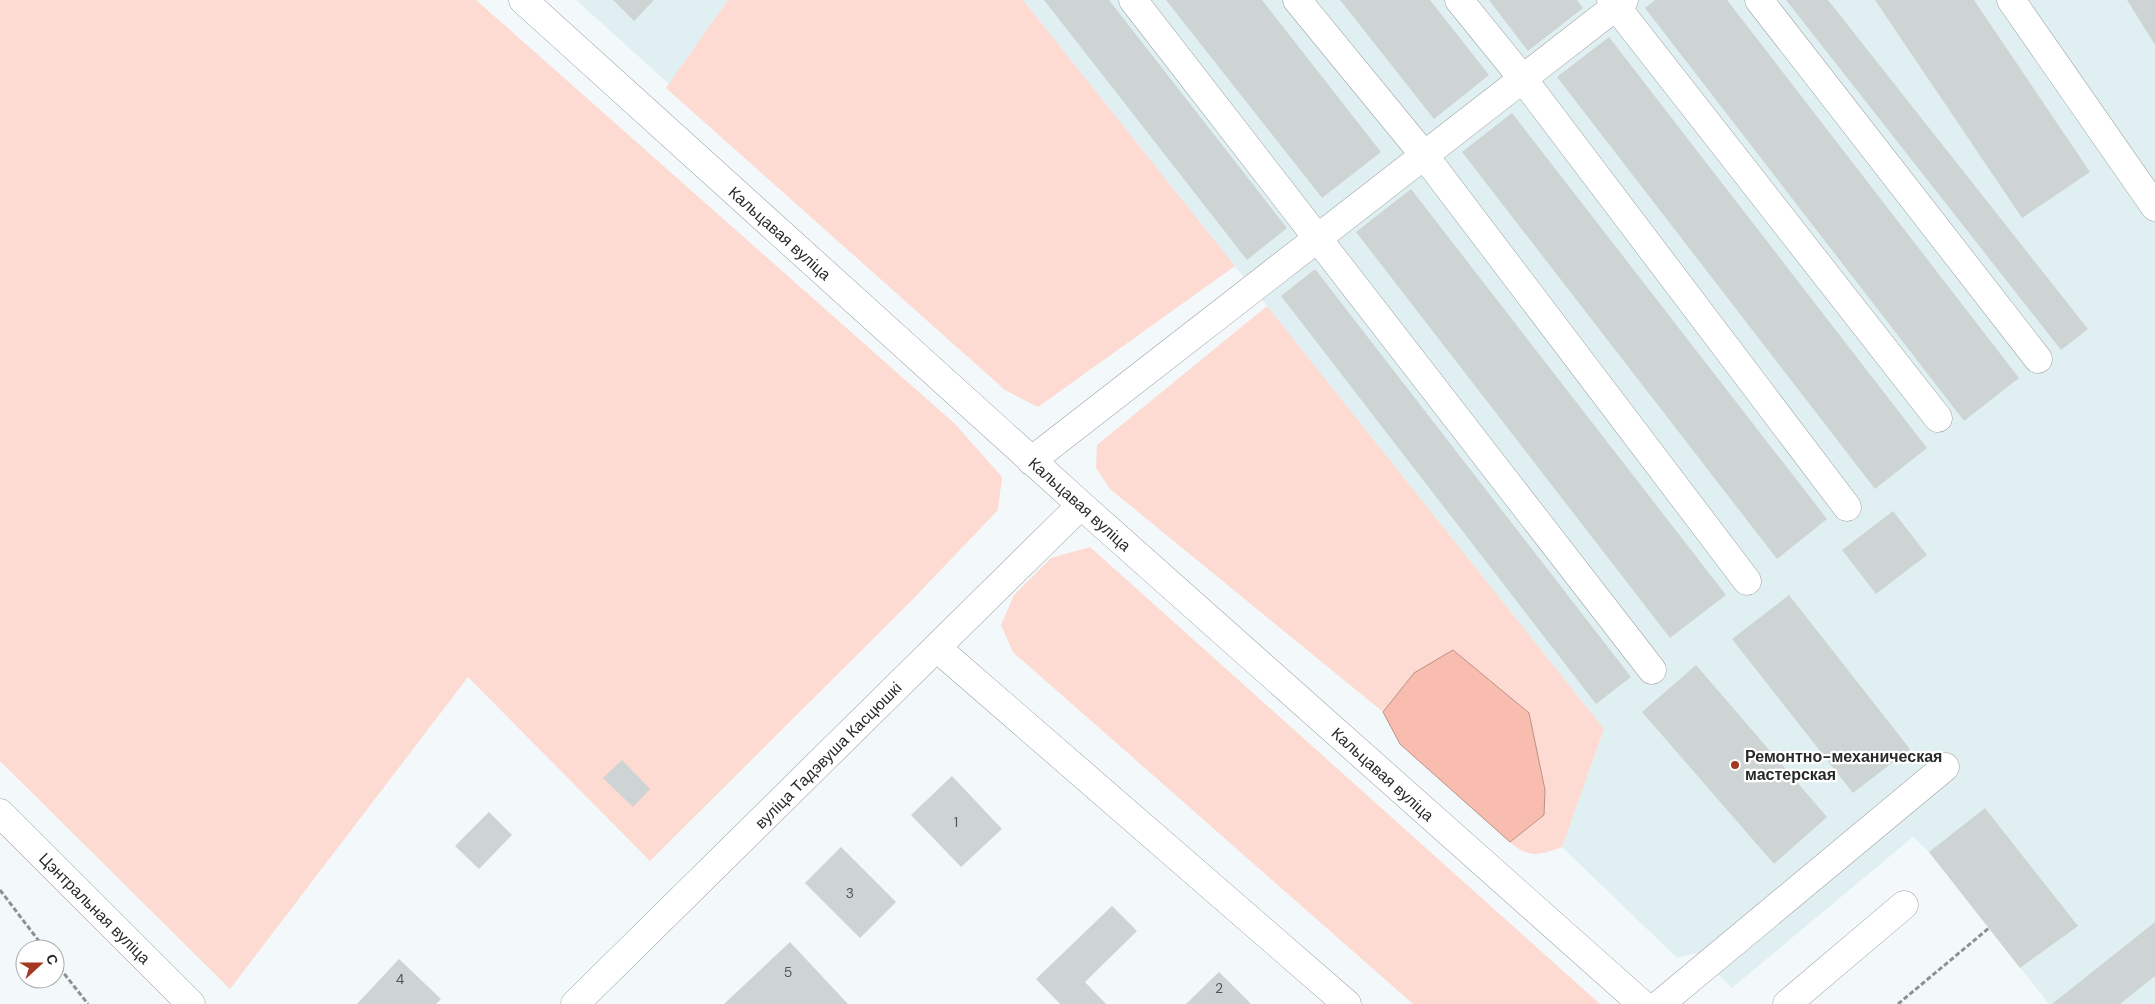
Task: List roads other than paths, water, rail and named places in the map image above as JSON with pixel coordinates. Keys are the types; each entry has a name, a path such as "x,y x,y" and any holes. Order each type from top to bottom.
{"street":[{"name":"Кальцавая вуліца","path":"523,0 1031,461 1642,1004"},
{"path":"1133,0 1652,670"},
{"path":"1297,0 1424,155 1747,580"},
{"path":"1459,0 1523,79 1847,507"},
{"path":"1759,0 2038,359"},
{"path":"2011,0 2155,207"},
{"path":"1031,461 1523,79 1617,2 1938,418"},
{"name":"вуліца Тадэвуша Касцюшкі","path":"575,1004 1081,505"},
{"path":"937,648 1347,1004"},
{"path":"1660,1004 1945,767"},
{"name":"Цэнтральная вуліца","path":"0,812 191,1004"},
{"path":"1787,1004 1904,904"}],"place":[{"name":"Ремонтно-механическая мастерская","path":"1735,765"}]}
